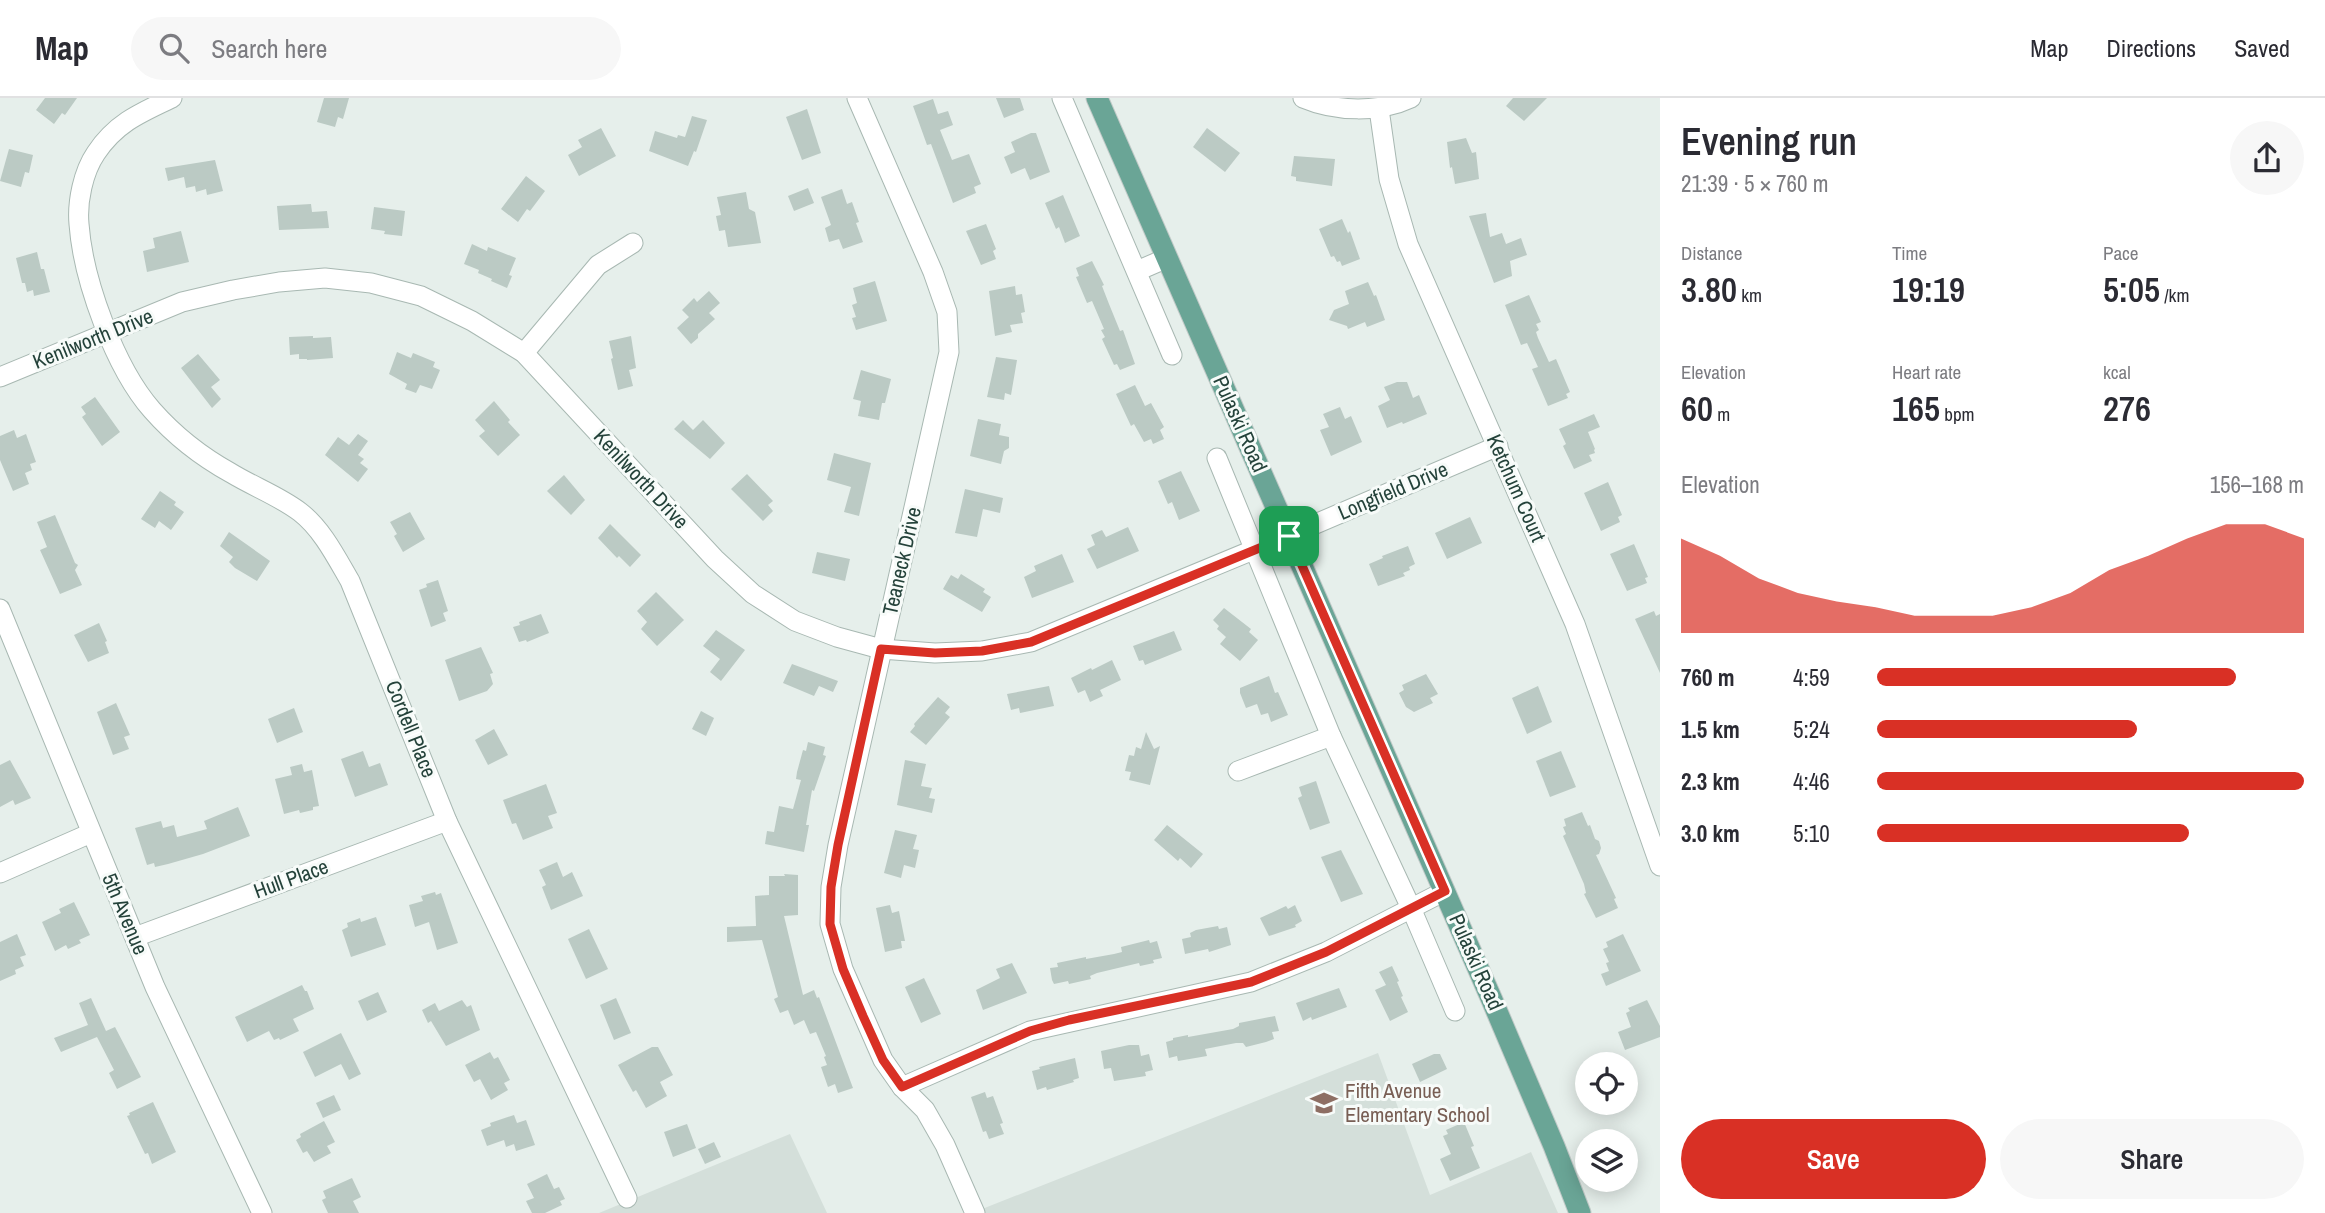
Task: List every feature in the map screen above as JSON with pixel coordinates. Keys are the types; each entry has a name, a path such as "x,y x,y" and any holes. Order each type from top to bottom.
{"main road":[{"name":"Pulaski Road","path":"1097,98 1445,891 1580,1213"}],"street":[{"name":"Cordell Place","path":"172,98 120,125 95,154 83,182 79,223 89,275 107,332 126,373 151,410 176,433 230,473 272,494 302,514 328,543 350,581 447,821 627,1198"},
{"name":"Teaneck Drive","path":"856,98 933,272 947,313 949,352 838,845 831,887 830,924 843,969 883,1060 902,1087 925,1110 975,1213"},
{"path":"1062,98 1172,355"},
{"path":"1303,98 1355,109 1379,108 1411,98"},
{"name":"Ketchum Court","path":"1379,108 1389,179 1408,244 1575,624 1660,866"},
{"path":"524,353 598,265 633,243"},
{"path":"1137,271 1167,258"},
{"name":"Kenilworth Drive","path":"0,377 182,302 279,282 325,278 371,283 421,296 472,321 524,353 715,559 753,594 795,621 837,638 881,649 935,653 982,651 1031,642 1289,536"},
{"name":"Longfield Drive","path":"1289,536 1498,446"},
{"path":"1217,458 1331,736 1411,908 1455,1011"},
{"name":"5th Avenue","path":"0,609 155,987 262,1213"},
{"path":"1238,772 1331,736"},
{"name":"Hull Place","path":"135,937 447,821"},
{"path":"0,873 91,832"},
{"path":"902,1087 1030,1031 1069,1020 1251,982 1326,952 1445,891"}],"shaded area":[{"name":"Fifth Avenue Elementary School","path":"1378,1053 1430,1195 1531,1152 1558,1213 972,1213"},
{"path":"790,1134 827,1213 599,1213"}],"building":[{"path":"45,98 77,98 65,115 62,113 54,124 36,110"},
{"path":"324,98 349,98 343,119 338,117 335,127 317,122"},
{"path":"996,98 1020,98 1024,110 1004,118"},
{"path":"1513,98 1547,98 1524,121 1506,106"},
{"path":"933,99 938,114 948,111 953,125 940,130 952,160 969,154 981,184 974,187 976,193 953,203 931,144 927,145 913,106"},
{"path":"807,109 821,153 802,160 786,117"},
{"path":"692,116 707,120 688,166 649,151 655,131 677,138 678,135 685,137"},
{"path":"601,128 616,156 579,176 568,155 582,147 578,140"},
{"path":"1207,128 1240,153 1225,172 1193,147"},
{"path":"1036,133 1050,172 1030,180 1025,168 1011,174 1004,157 1015,152 1011,142"},
{"path":"1466,138 1472,153 1476,152 1479,179 1455,184 1447,142"},
{"path":"9,149 33,155 29,173 25,172 21,187 0,181"},
{"path":"1294,156 1335,159 1332,186 1296,181 1296,177 1291,176"},
{"path":"215,160 223,191 207,195 206,189 196,192 195,186 186,188 184,177 168,181 165,168"},
{"path":"526,176 545,191 518,222 501,209"},
{"path":"808,188 814,203 794,211 788,196"},
{"path":"842,189 847,204 852,202 863,242 843,249 839,239 829,242 825,228 831,225 821,197"},
{"path":"746,192 749,209 755,212 761,243 728,247 725,230 719,231 716,216 721,215 717,197"},
{"path":"1063,195 1080,236 1065,243 1045,203"},
{"path":"311,204 312,212 327,211 329,228 279,230 277,206"},
{"path":"374,207 405,211 402,236 371,229"},
{"path":"1486,213 1490,237 1502,233 1506,244 1521,238 1527,255 1510,261 1512,276 1494,283 1469,216"},
{"path":"1342,219 1348,233 1350,231 1360,259 1342,266 1334,256 1331,257 1319,229"},
{"path":"986,224 996,249 993,251 996,259 981,265 966,231"},
{"path":"181,231 189,262 147,272 143,251 155,248 153,238"},
{"path":"472,244 487,251 488,247 516,258 507,288 464,264"},
{"path":"37,252 50,292 34,296 33,290 27,292 25,283 22,283 16,258"},
{"path":"1092,261 1135,364 1120,370 1117,364 1114,365 1102,339 1105,337 1101,330 1104,329 1092,301 1087,303 1076,277 1079,276 1076,268"},
{"path":"875,281 887,321 856,330 852,318 856,317 852,305 857,303 853,288"},
{"path":"1368,282 1385,320 1367,327 1365,322 1348,329 1347,326 1329,320 1334,310 1349,304 1345,291"},
{"path":"1015,286 1016,295 1022,294 1025,312 1021,313 1023,323 1010,325 1012,332 995,336 989,291"},
{"path":"709,291 720,303 709,313 715,319 691,344 677,328 689,317 682,310 694,298 697,302"},
{"path":"1529,295 1541,322 1536,324 1539,330 1536,332 1538,338 1549,362 1556,359 1570,392 1566,394 1568,398 1548,406 1532,369 1538,367 1527,343 1521,345 1505,305"},
{"path":"631,336 636,368 629,370 633,386 618,390 609,341"},
{"path":"289,337 331,337 333,358 307,360 299,359 299,354 290,355"},
{"path":"397,352 411,358 413,353 435,362 433,367 440,370 432,389 420,385 416,393 405,389 407,384 389,374"},
{"path":"198,354 220,380 211,387 221,399 212,408 181,368"},
{"path":"996,357 1017,360 1011,395 1005,393 1004,400 987,397"},
{"path":"861,370 891,379 879,420 858,416 861,401 853,399"},
{"path":"1397,382 1407,382 1413,398 1419,395 1427,414 1387,428 1378,406 1390,400 1384,387"},
{"path":"1135,385 1145,406 1151,403 1164,427 1160,430 1164,439 1153,444 1151,439 1144,442 1134,424 1131,426 1116,394"},
{"path":"95,397 120,432 102,446 82,417 86,414 81,407"},
{"path":"494,401 520,435 498,456 479,436 485,431 475,420"},
{"path":"1340,407 1345,419 1351,416 1362,442 1331,456 1320,430 1329,427 1323,414"},
{"path":"1594,414 1600,427 1588,432 1595,453 1589,455 1592,461 1574,469 1563,446 1566,444 1559,429"},
{"path":"978,419 1001,424 999,435 1009,437 1009,448 1004,451 1001,464 970,456"},
{"path":"683,420 693,430 703,420 725,443 710,459 674,429"},
{"path":"14,430 17,438 26,434 36,462 30,464 32,470 25,473 29,484 13,491 0,460 0,436"},
{"path":"358,434 368,441 358,455 364,459 360,463 368,469 358,482 325,455 338,437 349,445"},
{"path":"834,453 871,463 859,516 844,512 851,487 827,480"},
{"path":"1181,471 1200,511 1179,520 1172,502 1168,504 1158,481"},
{"path":"747,474 773,501 768,505 773,511 763,521 731,489"},
{"path":"564,475 585,500 571,515 547,491"},
{"path":"1608,482 1622,515 1618,517 1620,522 1601,531 1584,493"},
{"path":"965,489 1003,498 1000,513 983,509 977,537 955,533"},
{"path":"160,491 176,502 174,505 184,512 171,530 159,521 155,528 141,519"},
{"path":"410,512 425,539 403,552 390,522"},
{"path":"55,515 78,565 75,570 82,585 60,594 40,550 47,547 37,522"},
{"path":"1470,517 1482,543 1447,559 1435,533"},
{"path":"610,524 641,555 630,567 598,538"},
{"path":"1128,527 1139,551 1097,569 1087,549 1095,545 1091,535 1102,530 1106,537"},
{"path":"229,532 270,561 257,581 229,562 233,557 220,546"},
{"path":"1634,544 1648,577 1645,578 1647,583 1627,591 1610,554"},
{"path":"1408,546 1415,564 1403,573 1405,576 1378,586 1369,564"},
{"path":"817,552 850,559 845,581 812,573"},
{"path":"1062,554 1074,582 1032,598 1024,577 1036,571 1034,566"},
{"path":"961,574 985,589 983,592 991,597 982,612 943,589 951,575 958,579"},
{"path":"438,580 448,611 443,613 446,621 431,627 419,590"},
{"path":"656,592 684,620 657,646 641,629 647,622 637,611"},
{"path":"1224,608 1251,629 1249,632 1258,640 1240,661 1220,644 1226,637 1217,629 1219,626 1213,620"},
{"path":"1654,611 1656,616 1660,614 1660,673 1635,619"},
{"path":"541,614 549,633 527,642 519,642 513,627"},
{"path":"99,623 109,653 88,662 74,635"},
{"path":"716,630 745,650 721,681 710,672 720,659 703,646"},
{"path":"1174,631 1182,650 1145,665 1143,660 1139,661 1133,646"},
{"path":"481,647 493,673 490,674 493,684 487,691 459,701 445,660"},
{"path":"1112,660 1121,680 1100,690 1103,696 1090,702 1085,690 1078,693 1071,678"},
{"path":"792,664 838,681 833,692 819,686 814,696 783,683"},
{"path":"1426,674 1438,694 1430,698 1433,703 1414,712 1406,707 1399,693 1404,690 1402,685"},
{"path":"1269,676 1288,715 1271,722 1268,713 1261,715 1257,704 1246,708 1240,693 1240,688"},
{"path":"1049,686 1054,706 1020,713 1019,708 1011,710 1007,694"},
{"path":"1538,686 1552,722 1527,734 1512,698"},
{"path":"938,697 950,707 945,713 950,717 926,745 910,732"},
{"path":"116,703 130,735 124,737 129,749 113,755 97,712"},
{"path":"294,708 303,732 277,743 268,719"},
{"path":"701,711 714,718 706,736 692,729"},
{"path":"494,729 508,755 488,765 475,740"},
{"path":"1146,732 1154,749 1160,746 1150,785 1129,780 1131,772 1125,771 1129,755 1134,756 1136,747 1141,749"},
{"path":"808,742 825,747 823,755 826,756 814,791 812,790 804,852 765,844 767,831 774,832 779,806 793,809 801,780 796,779 797,772"},
{"path":"363,751 369,767 380,763 388,785 355,797 341,759"},
{"path":"1561,751 1576,787 1550,797 1536,761"},
{"path":"10,760 31,798 15,805 13,800 0,807 0,765"},
{"path":"905,760 926,764 921,786 932,788 929,798 935,799 932,813 897,805"},
{"path":"302,764 304,772 312,770 319,806 300,813 299,810 284,814 275,779 292,775 290,767"},
{"path":"1316,781 1330,823 1310,830 1298,798 1302,796 1299,787"},
{"path":"546,784 557,813 548,816 553,828 523,840 516,823 512,824 503,800"},
{"path":"238,807 250,836 168,864 155,867 154,863 147,865 135,828 161,821 163,828 174,825 177,837 207,829 204,821"},
{"path":"1582,812 1595,839 1599,841 1601,848 1596,855 1618,908 1596,918 1584,894 1584,884 1563,836 1566,834 1564,819"},
{"path":"1167,825 1203,854 1191,868 1180,858 1178,861 1154,840"},
{"path":"895,830 917,835 913,849 919,850 915,868 904,865 901,878 884,873"},
{"path":"1341,850 1363,894 1341,902 1321,857"},
{"path":"557,862 563,877 572,872 583,896 551,910 542,887 546,885 539,870"},
{"path":"784,874 798,875 798,915 784,916 803,995 814,990 817,998 819,997 853,1088 838,1093 835,1084 828,1087 821,1067 827,1065 826,1056 816,1032 810,1034 804,1020 794,1025 788,1010 780,1013 774,999 778,997 762,940 727,942 727,927 756,926 755,896 769,895 769,876 785,876"},
{"path":"435,892 436,895 441,893 458,943 437,950 429,922 415,927 409,905 423,901 421,896"},
{"path":"74,902 90,935 68,949 66,945 55,951 42,922 61,913 59,909"},
{"path":"890,905 892,913 899,911 905,941 901,941 902,948 885,952 876,908"},
{"path":"1295,905 1302,921 1295,925 1296,927 1269,936 1260,918 1286,906 1288,909"},
{"path":"376,917 386,945 351,957 342,930 348,927 347,923 360,918 361,922"},
{"path":"1218,926 1219,929 1227,927 1231,945 1209,952 1208,949 1185,954 1182,939 1191,937 1190,933 1196,930"},
{"path":"589,929 608,969 586,979 568,939"},
{"path":"17,934 26,955 20,957 24,966 15,970 16,974 0,981 0,942"},
{"path":"1623,934 1641,971 1606,986 1601,974 1609,971 1606,963 1609,962 1603,949 1608,947 1606,942"},
{"path":"1149,940 1150,943 1157,941 1162,958 1153,960 1154,963 1140,966 1139,963 1097,973 1090,976 1091,979 1069,984 1068,981 1054,984 1052,980 1050,968 1058,967 1057,963 1122,952 1121,947"},
{"path":"1012,963 1027,993 983,1010 976,990 1000,978 996,969"},
{"path":"1392,966 1408,1012 1390,1021 1375,990 1386,985 1379,972"},
{"path":"924,978 941,1014 921,1023 905,987"},
{"path":"302,985 314,1009 293,1019 299,1031 274,1040 269,1031 247,1042 235,1017"},
{"path":"1339,988 1347,1007 1303,1021 1296,1003"},
{"path":"378,992 387,1012 367,1021 358,1001"},
{"path":"91,998 106,1031 115,1027 141,1077 117,1089 109,1073 114,1070 97,1037 61,1052 54,1038 88,1025 79,1003"},
{"path":"616,998 631,1033 614,1040 600,1005"},
{"path":"462,1000 467,1007 471,1005 480,1030 446,1046 431,1021 428,1023 422,1010 435,1003 439,1011"},
{"path":"1647,1000 1660,1026 1660,1037 1625,1050 1618,1032 1631,1027 1626,1013 1630,1011 1628,1008"},
{"path":"1275,1016 1279,1031 1272,1032 1274,1039 1246,1047 1243,1043 1236,1043 1205,1049 1207,1056 1178,1061 1177,1056 1169,1058 1166,1042 1173,1038 1233,1029 1239,1026 1239,1023"},
{"path":"341,1033 361,1074 349,1080 341,1064 315,1077 303,1052"},
{"path":"1139,1045 1141,1056 1149,1054 1153,1070 1145,1072 1146,1076 1114,1081 1111,1068 1104,1069 1101,1051"},
{"path":"652,1047 658,1047 673,1075 660,1082 667,1096 646,1108 636,1090 633,1092 618,1065"},
{"path":"490,1052 494,1059 498,1057 510,1080 504,1083 508,1090 491,1100 480,1079 474,1082 465,1065"},
{"path":"1440,1054 1447,1069 1420,1082 1412,1064"},
{"path":"1075,1058 1079,1078 1047,1090 1046,1087 1037,1090 1032,1071"},
{"path":"985,1092 987,1098 993,1096 1004,1134 989,1139 986,1131 983,1132 971,1097"},
{"path":"334,1095 341,1110 323,1118 316,1103"},
{"path":"153,1102 176,1152 152,1164 127,1116"},
{"path":"514,1115 517,1123 526,1120 535,1145 516,1151 514,1144 506,1147 504,1140 487,1146 481,1130 491,1126 490,1123"},
{"path":"324,1121 335,1142 327,1146 331,1153 314,1162 307,1151 303,1153 296,1140 301,1137 300,1134"},
{"path":"1464,1122 1480,1168 1450,1181 1440,1159 1451,1154 1443,1136 1448,1134 1446,1130"},
{"path":"687,1124 696,1148 673,1157 664,1132"},
{"path":"714,1142 721,1157 705,1164 698,1149"},
{"path":"547,1174 554,1189 559,1187 565,1199 560,1201 562,1205 545,1213 532,1213 526,1201 534,1198 527,1184"},
{"path":"352,1178 361,1197 353,1201 359,1213 328,1213 322,1200 326,1198 323,1191"}],"place":[{"name":"Fifth Avenue Elementary School","path":"1324,1103"}],"route":[{"path":"1289,536 1368,721 1445,891 1326,952 1251,982 1069,1020 1030,1031 902,1087 883,1060 863,1016 843,969 830,924 831,887 838,845 881,649 935,653 982,651 1031,642 1289,536"}]}
